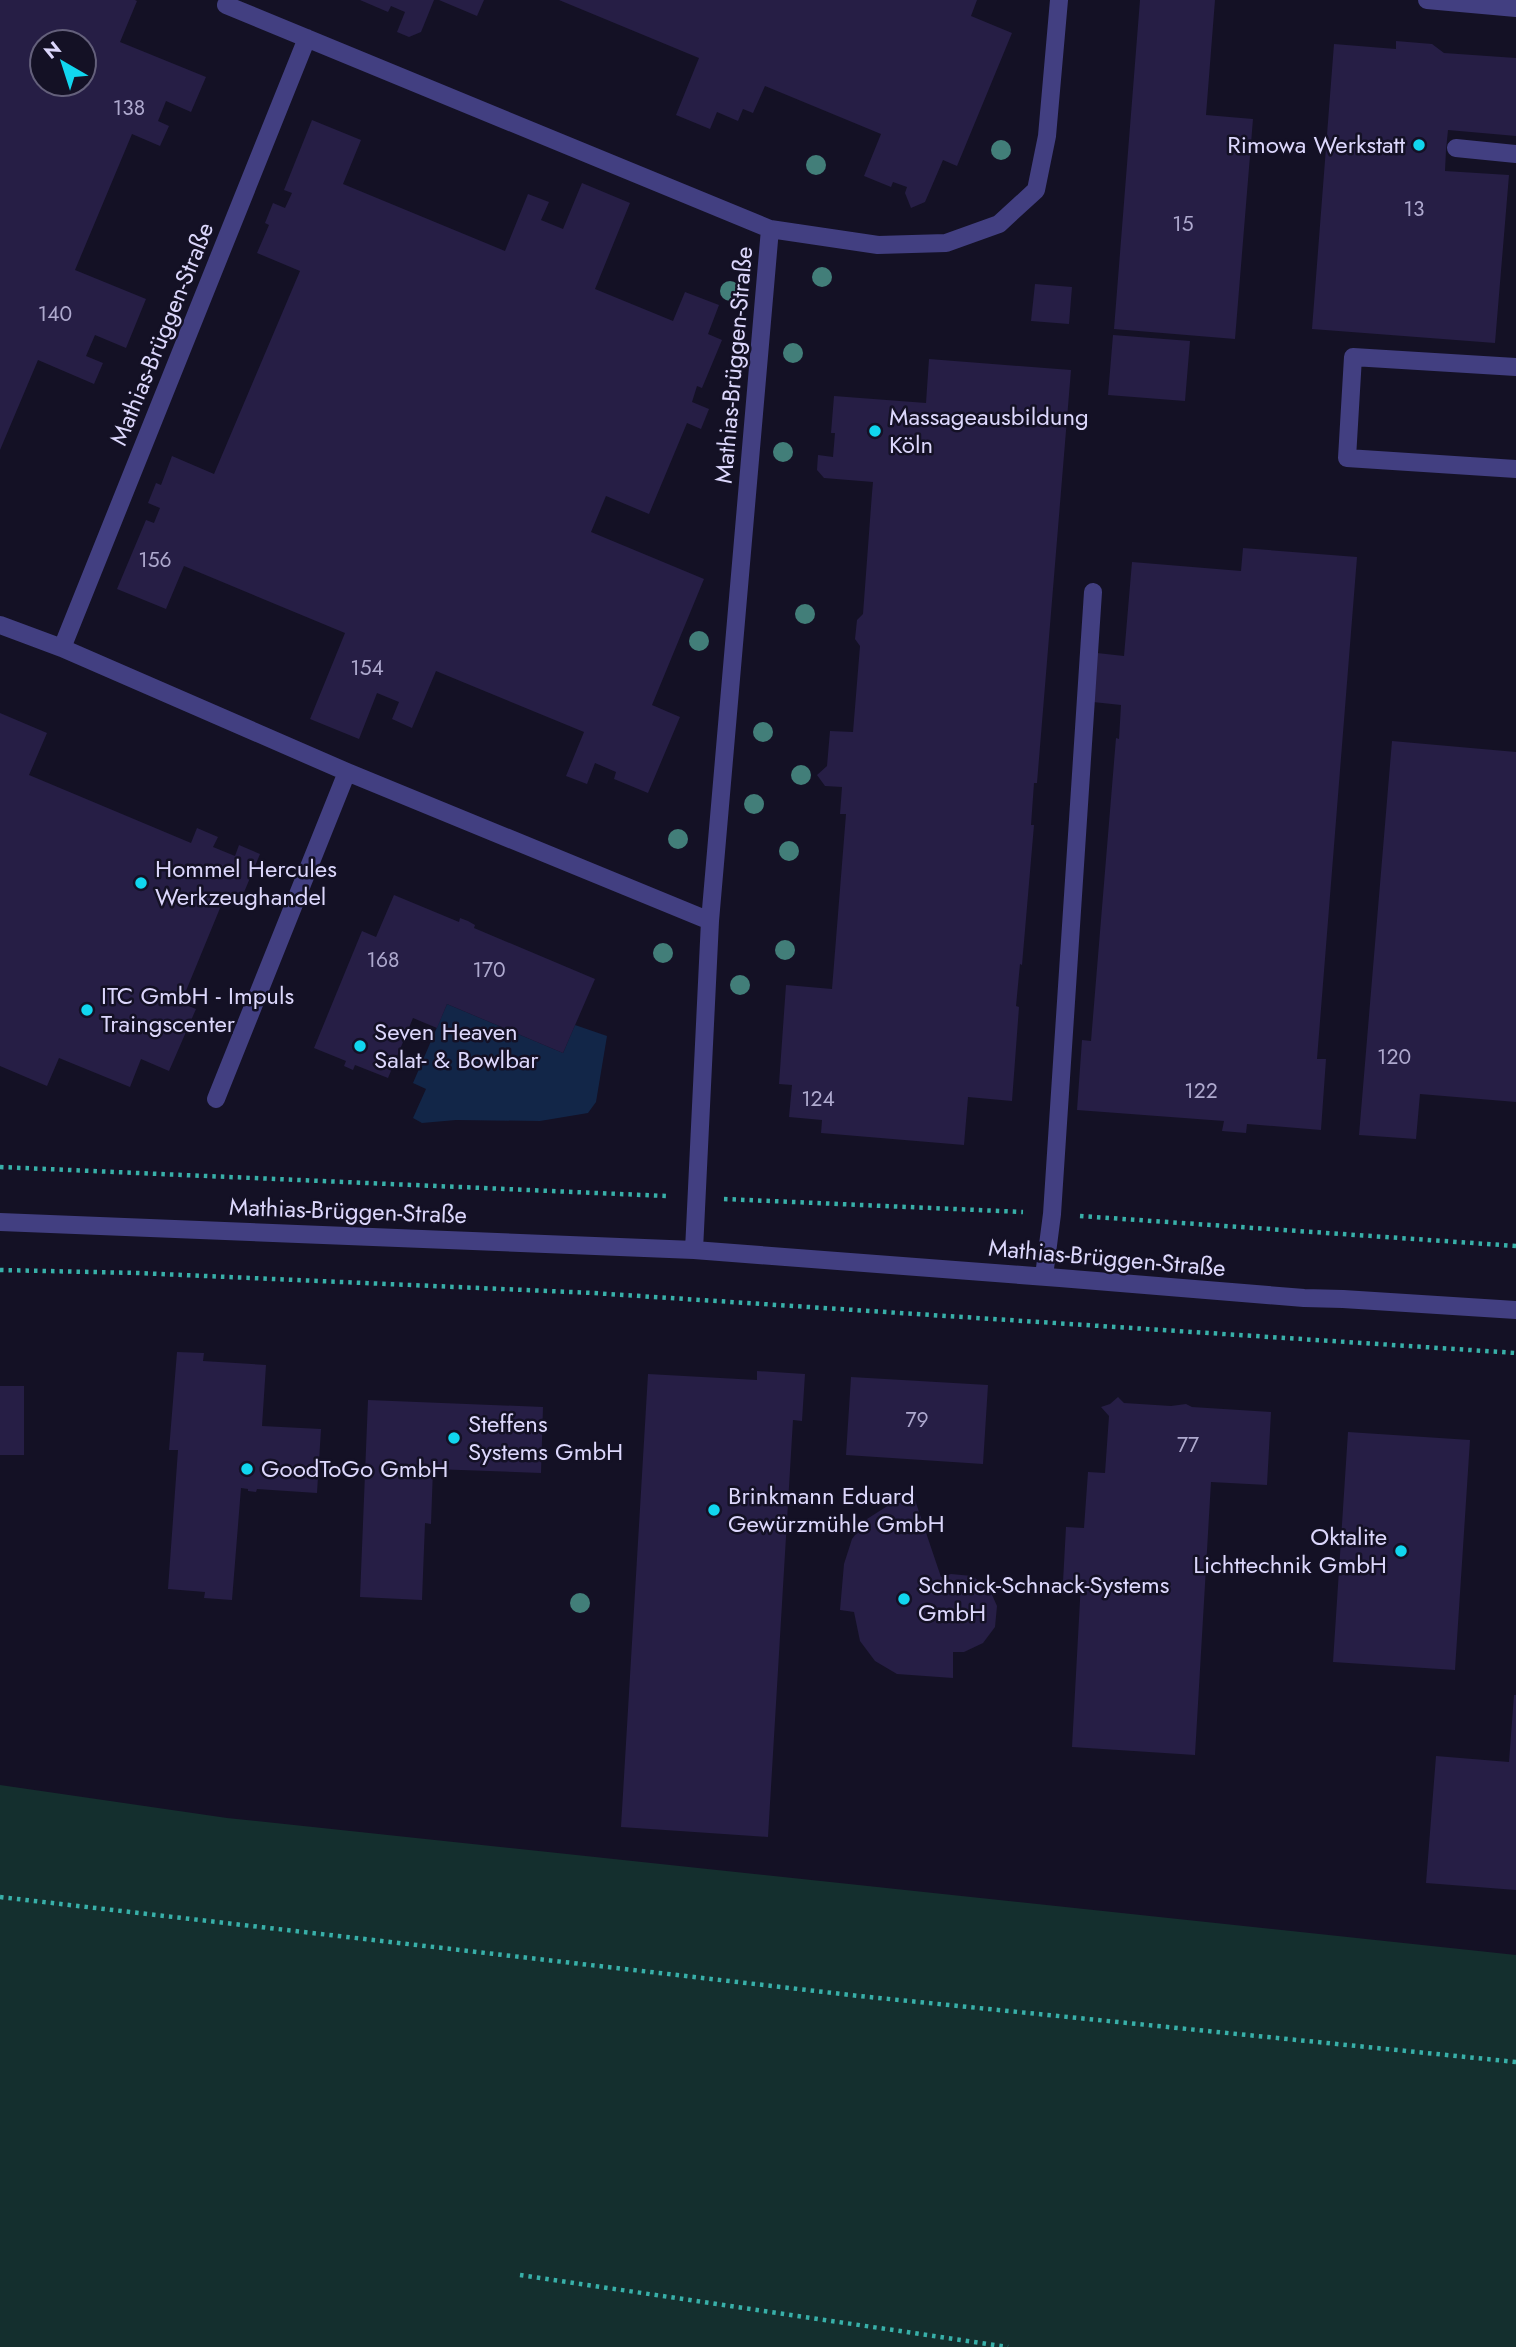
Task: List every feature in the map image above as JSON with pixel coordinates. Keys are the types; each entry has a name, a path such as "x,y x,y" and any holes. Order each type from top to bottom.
{"street":[{"path":"770,229 878,245 946,243 999,224 1036,190 1047,136 1059,0"},
{"path":"1427,0 1516,8"},
{"name":"Mathias-Brüggen-Straße","path":"226,5 770,229 710,921 694,1251"},
{"name":"Mathias-Brüggen-Straße","path":"62,648 307,38"},
{"path":"1457,148 1516,154"},
{"path":"1516,367 1353,358 1347,458 1516,469"},
{"path":"1044,1276 1052,1214 1093,592"},
{"path":"0,625 62,648 346,772 710,921"},
{"path":"216,1099 346,772"},
{"name":"Mathias-Brüggen-Straße","path":"0,1222 694,1251 1304,1298 1516,1310"}],"path":[{"path":"0,1167 1052,1214 1516,1246"},
{"path":"0,1270 593,1293 1516,1353"},
{"path":"0,1897 859,1996 1516,2062"},
{"path":"520,2275 1008,2347"}],"green space":[{"path":"0,1785 227,1818 1516,1955 1516,2347 0,2347"}],"water":[{"path":"447,1004 563,1053 575,1025 607,1036 596,1102 588,1113 540,1121 456,1120 422,1123 413,1118 426,1089 413,1083"}],"building":[{"path":"0,0 135,0 137,1 120,42 206,77 191,112 166,101 158,121 169,126 160,146 132,134 75,270 146,299 126,348 95,335 86,356 103,363 94,384 38,360 0,450"},
{"path":"360,0 434,0 421,32 409,37 397,32 405,12 391,6 388,12"},
{"path":"439,0 484,0 477,16"},
{"path":"559,0 977,0 971,16 1012,33 957,166 943,160 925,202 911,208 905,193 907,187 893,182 891,187 864,176 881,134 765,86 753,113 743,109 738,121 717,112 710,129 676,115 699,58"},
{"path":"1140,0 1215,0 1206,115 1253,119 1235,339 1114,329"},
{"path":"1396,41 1432,44 1444,53 1516,58 1516,136 1448,130 1446,150 1445,171 1509,175 1495,343 1312,329 1334,44 1396,49"},
{"path":"312,120 361,140 343,184 505,251 528,194 549,202 541,220 563,229 582,183 630,203 595,289 673,321 685,292 719,305 708,334 722,340 702,388 697,386 692,402 709,409 701,429 687,423 649,514 606,496 591,532 704,579 652,705 680,717 648,793 614,779 616,772 595,763 587,784 566,776 584,732 436,671 412,728 392,719 399,702 377,693 359,739 310,719 345,633 184,566 166,609 117,589 146,520 154,523 160,508 148,503 156,483 161,485 172,456 214,474 300,271 257,253 269,225 265,223 273,203 285,208 292,193 284,190"},
{"path":"1035,284 1072,287 1069,324 1031,321"},
{"path":"1113,335 1190,341 1185,401 1108,395"},
{"path":"929,359 1071,370 1037,783 1034,783 1031,825 1034,825 1022,965 1020,964 1016,1006 1019,1007 1012,1101 968,1097 964,1145 821,1133 822,1120 789,1117 792,1085 779,1084 786,985 832,989 846,814 840,814 842,787 825,786 817,775 827,766 830,731 853,732 860,646 855,639 857,620 863,614 873,482 824,478 817,470 818,455 833,457 835,433 831,433 834,396 926,403"},
{"path":"1243,548 1357,557 1317,1059 1326,1059 1321,1130 1247,1124 1246,1133 1222,1131 1224,1121 1077,1110 1082,1040 1091,1041 1121,705 1093,702 1097,653 1124,656 1132,562 1241,571"},
{"path":"0,713 47,733 29,775 191,843 197,828 218,837 213,847 235,856 239,845 260,854 240,902 225,896 181,1003 196,1009 169,1071 141,1059 130,1087 59,1058 47,1086 0,1066"},
{"path":"1392,741 1516,752 1516,1102 1420,1094 1416,1139 1359,1135"},
{"path":"394,895 459,922 460,918 468,921 475,925 474,928 595,979 563,1053 447,1004 437,1028 413,1018 388,1078 355,1065 353,1070 344,1066 346,1061 314,1048 362,931 376,937"},
{"name":"GoodToGo GmbH","path":"177,1352 204,1353 203,1361 266,1365 262,1426 321,1429 317,1493 257,1489 256,1492 241,1488 232,1600 204,1598 205,1592 168,1589 178,1450 169,1450"},
{"path":"757,1371 805,1374 802,1421 793,1420 768,1837 621,1827 648,1374 757,1380"},
{"path":"851,1377 988,1385 983,1464 846,1455"},
{"path":"0,1386 24,1386 24,1455 0,1455"},
{"path":"1118,1397 1124,1403 1171,1406 1186,1404 1192,1407 1271,1412 1267,1485 1211,1482 1195,1755 1072,1747 1081,1582 1063,1582 1066,1527 1084,1528 1088,1472 1105,1473 1109,1416 1101,1407"},
{"name":"Steffens Systems GmbH","path":"368,1400 543,1407 541,1473 433,1469 431,1524 425,1523 422,1600 360,1597"},
{"name":"Oktalite Lichttechnik GmbH","path":"1348,1432 1470,1440 1455,1670 1333,1662"},
{"path":"915,1500 941,1577 951,1574 972,1576 989,1588 997,1606 995,1627 983,1643 964,1652 953,1652 953,1678 897,1674 875,1661 860,1641 854,1612 840,1610 844,1564 852,1539 867,1519 889,1505"},
{"path":"1514,1695 1516,1890 1426,1883 1436,1756 1509,1762"}],"place":[{"name":"Rimowa Werkstatt","path":"1419,145"},
{"name":"Massageausbildung Köln","path":"875,431"},
{"name":"Hommel Hercules Werkzeughandel","path":"141,883"},
{"name":"ITC GmbH - Impuls Traingscenter","path":"87,1010"},
{"name":"Seven Heaven Salat- & Bowlbar","path":"360,1046"},
{"name":"Steffens Systems GmbH","path":"454,1438"},
{"name":"GoodToGo GmbH","path":"247,1469"},
{"name":"Brinkmann Eduard Gewürzmühle GmbH","path":"714,1510"},
{"name":"Oktalite Lichttechnik GmbH","path":"1401,1551"},
{"name":"Schnick-Schnack-Systems GmbH","path":"904,1599"}]}
